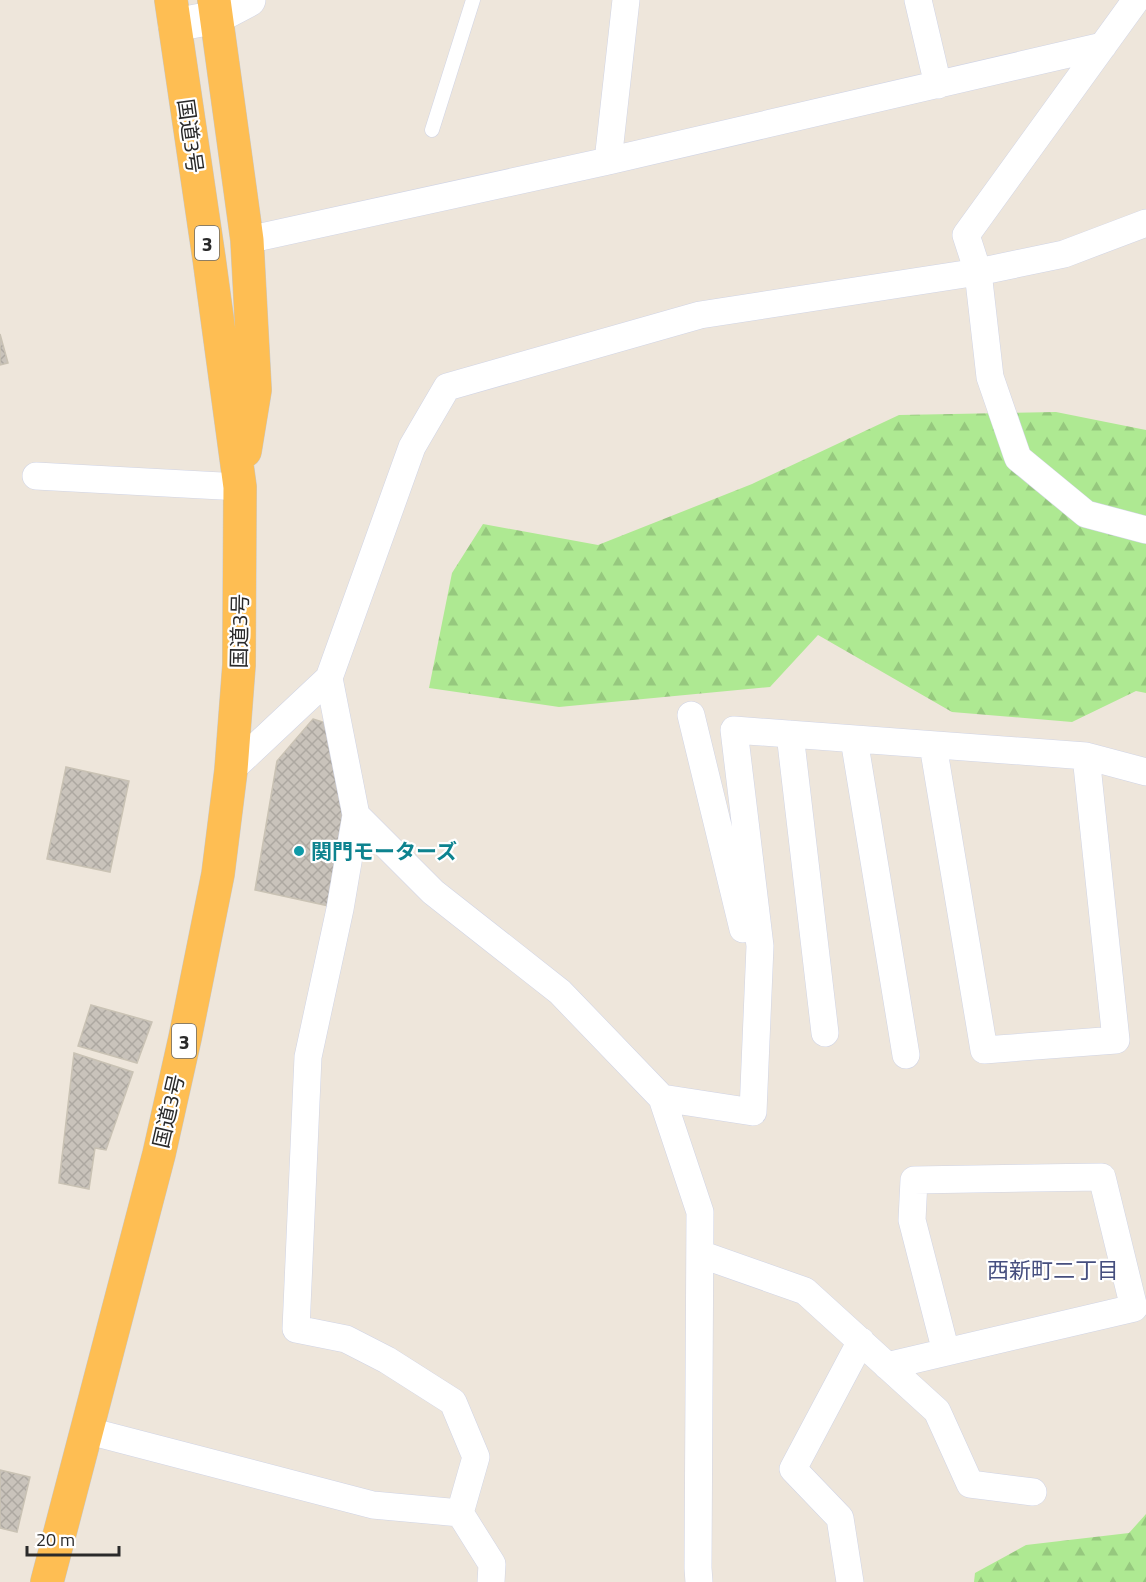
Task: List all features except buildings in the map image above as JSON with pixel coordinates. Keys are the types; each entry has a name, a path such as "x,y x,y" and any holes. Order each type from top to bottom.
{"highway":[{"name":"国道3号","path":"215,8 247,240 255,390 240,487"},
{"name":"国道3号","path":"47,1582 159,1154 218,874 231,770 239,665 240,487 173,12"}],"street":[{"path":"173,12 215,8 249,0"},
{"path":"608,161 626,0"},
{"path":"918,0 938,84"},
{"path":"1136,0 966,236 978,272 990,377 1018,458 1086,514 1146,530"},
{"path":"247,240 608,161 1104,46"},
{"path":"231,770 329,678 412,447 447,387 700,315 978,272 1064,254 1146,223"},
{"path":"36,476 240,487"},
{"path":"329,678 357,815 340,909 308,1057 296,1329 346,1339 387,1360 453,1402 476,1457 460,1513 492,1564 491,1582"},
{"path":"691,715 758,989"},
{"path":"662,1098 753,1112 760,946 734,730 1086,756 1146,772"},
{"path":"790,734 825,1034"},
{"path":"854,739 906,1055"},
{"path":"933,745 984,1050 1116,1040 1086,756"},
{"path":"357,815 433,892 560,992 662,1098 700,1212 695,1578"},
{"path":"887,1366 1134,1308 1102,1177 914,1180 912,1220 946,1352"},
{"path":"700,1254 805,1291 937,1411 970,1484 1033,1492"},
{"path":"850,1582 840,1518 793,1468 861,1341"},
{"path":"85,1430 373,1505 460,1513"}],"lane":[{"path":"432,130 473,0"}],"green space":[{"path":"1056,412 1146,430 1146,693 1136,691 1072,722 952,712 818,635 770,687 559,707 429,688 452,573 483,524 598,545 752,484 899,415"},
{"path":"1146,1514 1146,1582 974,1582 975,1573 1026,1545 1129,1533"}],"place":[{"name":"関門モーターズ","path":"299,851"}],"district":[{"name":"西新町二丁目","path":"1053,1270"}]}
